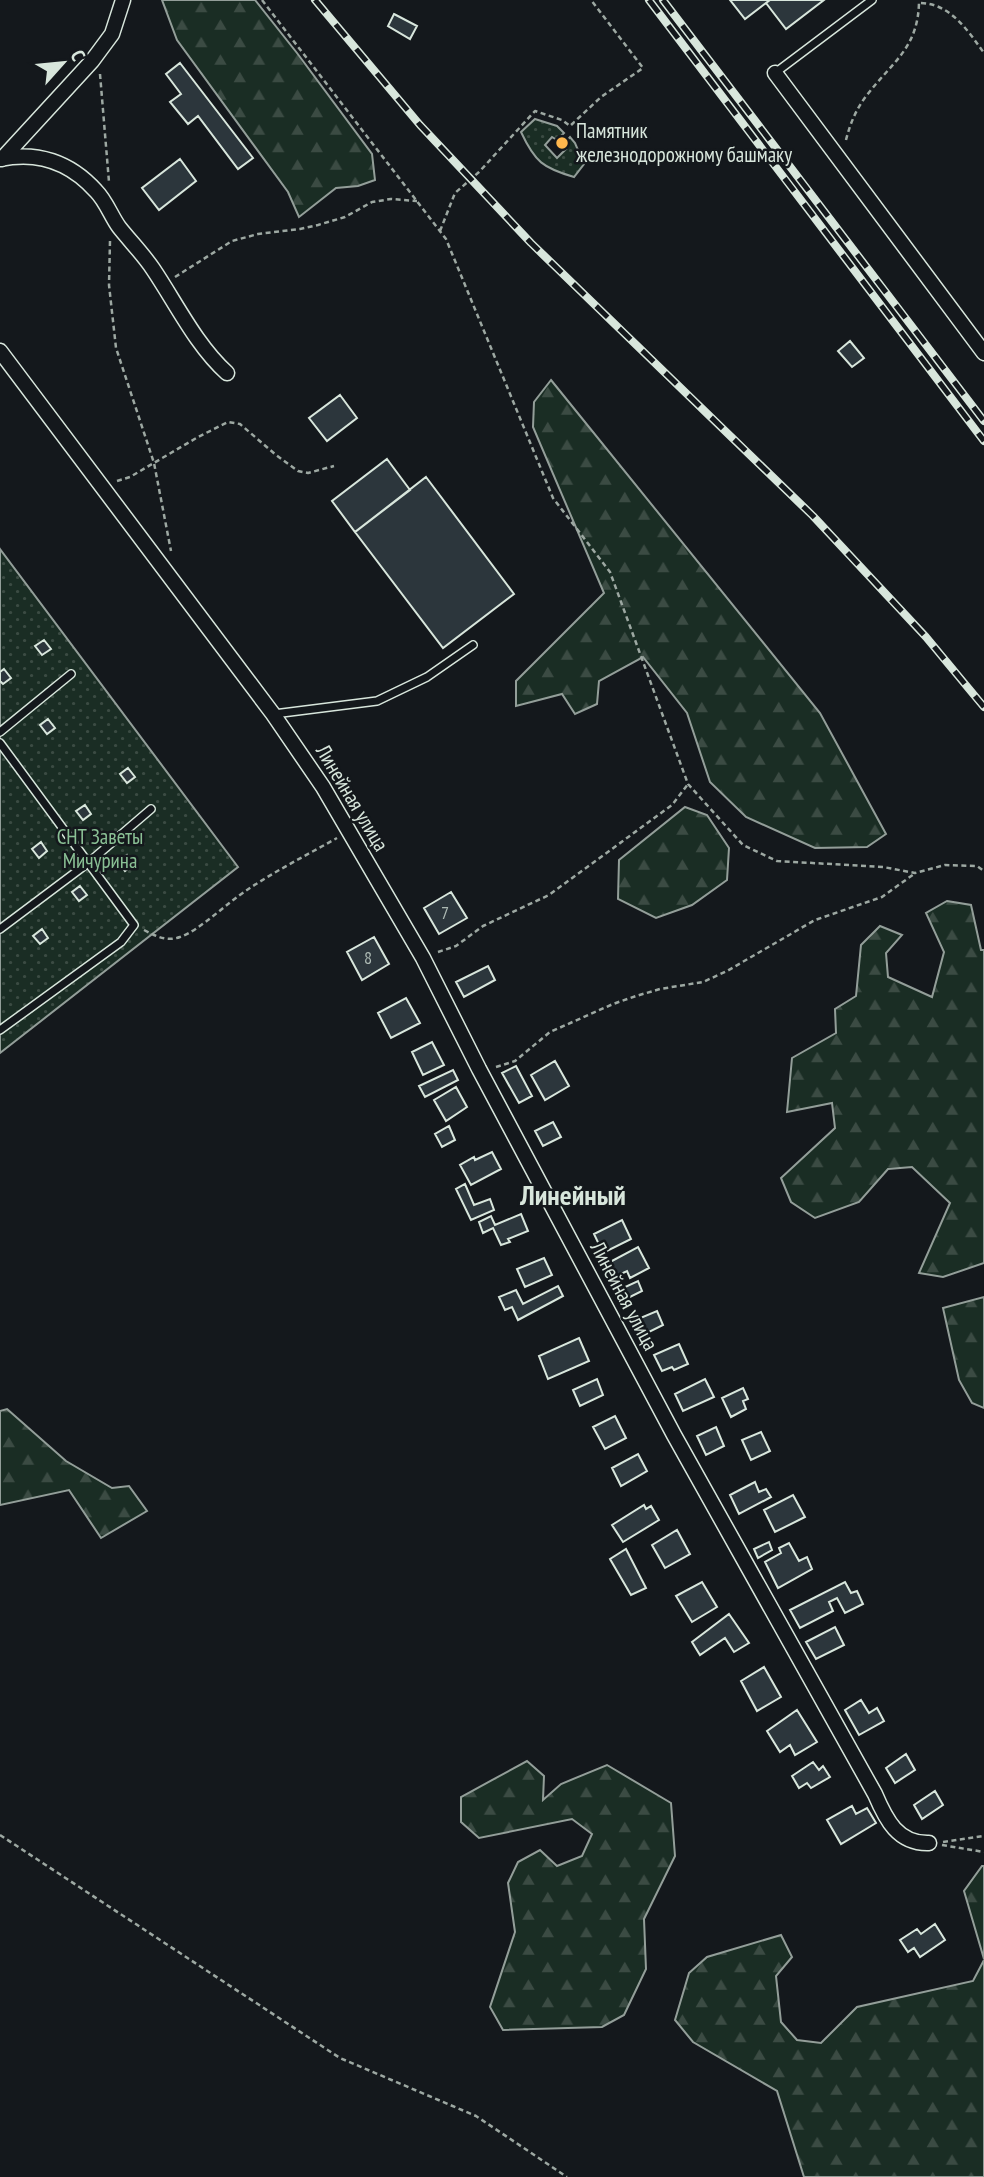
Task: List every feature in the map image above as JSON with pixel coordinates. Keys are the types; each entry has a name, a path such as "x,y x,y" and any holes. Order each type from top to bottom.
{"street":[{"path":"1,159 101,50 112,34 123,0"},
{"path":"775,73 984,353"},
{"path":"1,159 36,156 67,167 96,191 163,284 212,359 227,373"},
{"name":"Линейная улица","path":"0,351 273,714 323,787 423,958 479,1069 674,1435 868,1782 885,1818 898,1833 916,1843 929,1843"}],"lane":[{"path":"775,73 872,0"},
{"path":"273,714 377,701 428,677 473,645"},
{"path":"0,732 71,674"},
{"path":"0,743 134,926 121,942 0,1030"},
{"path":"0,929 88,863 151,809"}],"path":[{"path":"262,0 446,239 553,498 610,572 688,784 743,845 777,861 883,867 915,873"},
{"path":"440,231 455,193 479,172 535,111 562,120 570,126 601,97 643,68 591,0"},
{"path":"840,160 851,121 867,95 897,63 916,27 919,1 931,3 963,24 984,53"},
{"path":"101,50 101,98 109,184"},
{"path":"163,284 232,241 258,234 318,225 345,217 372,202 391,199 416,201"},
{"path":"113,217 109,248 109,285 116,348 153,463 173,557"},
{"path":"100,484 130,477 228,422 240,424 298,471 308,473 334,467"},
{"path":"423,958 456,946 483,926 549,895 672,805 688,784"},
{"path":"134,926 163,939 179,938 197,928 250,887 349,831"},
{"path":"479,1069 500,1067 515,1061 550,1032 613,1004 660,989 702,982 727,971 815,920 882,897 915,873 945,865 977,866 984,871"},
{"path":"0,1835 340,2058 476,2116 567,2177"},
{"path":"929,1843 984,1836"},
{"path":"929,1843 984,1852"}],"green space":[{"path":"162,0 255,0 372,154 375,180 358,186 336,188 299,217 288,192 177,40"},
{"path":"535,119 557,126 564,133 557,140 552,137 545,145 557,158 566,149 562,146 570,137 575,143 584,164 574,177 547,167 531,150 521,132"},
{"path":"551,380 820,713 886,834 867,847 815,848 746,817 710,782 687,713 643,657 599,681 597,704 575,714 562,694 516,706 516,681 604,593 533,427 534,402"},
{"name":"СНТ Заветы Мичурина","path":"0,549 238,867 0,1053"},
{"path":"685,807 707,815 729,848 727,880 692,905 656,918 618,899 619,860"},
{"path":"947,901 971,905 981,950 984,950 984,1263 943,1277 919,1273 950,1203 912,1167 888,1169 859,1202 815,1218 791,1202 781,1178 835,1128 832,1103 787,1112 792,1058 836,1033 835,1009 856,996 861,945 880,926 902,935 886,953 888,977 932,997 944,952 926,913"},
{"path":"984,1297 984,1408 972,1403 959,1380 943,1308"},
{"path":"7,1409 66,1461 112,1488 129,1486 147,1511 101,1538 69,1490 0,1505 0,1411"},
{"path":"527,1761 544,1776 543,1800 561,1784 607,1765 671,1803 675,1856 644,1919 646,1969 624,2015 602,2027 503,2030 490,2007 515,1932 508,1883 518,1862 540,1850 557,1866 582,1856 592,1834 572,1819 479,1838 461,1822 461,1797"},
{"path":"984,1866 984,1959 964,1891"},
{"path":"781,1935 792,1957 776,1976 781,2022 797,2040 821,2043 857,2007 973,1981 984,1960 984,2177 804,2177 777,2091 693,2042 675,2020 689,1973 707,1957"}],"building":[{"path":"730,0 770,0 745,19"},
{"path":"770,0 824,0 786,29 766,3"},
{"path":"394,14 417,26 410,39 388,26"},
{"path":"180,63 253,158 238,169 198,116 188,124 170,102 181,94 166,74"},
{"path":"180,159 196,181 159,210 142,188"},
{"path":"850,341 864,358 852,367 838,351"},
{"path":"340,395 357,418 327,441 309,418"},
{"path":"387,459 410,490 355,532 332,501"},
{"path":"426,477 514,594 443,648 355,532"},
{"path":"44,640 51,649 42,655 35,646"},
{"path":"4,669 11,678 3,684 0,681 0,672"},
{"path":"48,719 55,728 47,734 40,725"},
{"path":"128,768 135,777 127,783 120,774"},
{"path":"85,805 91,814 83,820 76,811"},
{"path":"41,842 47,851 39,858 32,849"},
{"path":"127,855 134,864 125,871 118,862"},
{"path":"80,886 87,895 79,901 72,892"},
{"path":"451,892 467,918 439,934 424,908"},
{"path":"42,929 48,938 40,944 33,936"},
{"path":"374,937 389,964 362,980 347,952"},
{"path":"488,966 495,980 464,997 456,982"},
{"path":"406,998 420,1023 391,1038 378,1013"},
{"path":"432,1042 444,1065 423,1075 412,1052"},
{"path":"555,1061 569,1086 545,1100 531,1075"},
{"path":"516,1066 532,1096 519,1103 502,1073"},
{"path":"453,1070 458,1080 425,1097 419,1086"},
{"path":"456,1087 467,1107 446,1121 434,1100"},
{"path":"553,1122 561,1137 543,1146 535,1131"},
{"path":"449,1126 455,1140 442,1147 435,1134"},
{"path":"492,1152 501,1169 471,1185 460,1165 474,1157 475,1160"},
{"path":"465,1184 474,1205 490,1199 494,1210 471,1220 456,1189"},
{"path":"521,1214 528,1231 508,1239 510,1242 501,1245 493,1228 483,1233 479,1222 491,1216 495,1225"},
{"path":"622,1220 631,1239 603,1253 594,1234"},
{"path":"638,1247 649,1268 630,1278 627,1271 617,1276 610,1262"},
{"path":"544,1258 552,1275 525,1287 517,1269"},
{"path":"638,1281 642,1291 628,1298 623,1288"},
{"path":"558,1286 563,1296 518,1320 512,1307 505,1310 499,1297 516,1290 523,1304"},
{"path":"657,1311 663,1325 645,1334 638,1319"},
{"path":"579,1338 589,1361 548,1379 539,1356"},
{"path":"679,1344 688,1364 674,1370 672,1367 662,1371 654,1355"},
{"path":"597,1379 603,1395 580,1406 573,1390"},
{"path":"705,1379 714,1397 683,1411 675,1394"},
{"path":"743,1388 748,1399 743,1401 746,1409 731,1417 722,1398"},
{"path":"615,1416 626,1438 605,1449 593,1427"},
{"path":"716,1427 724,1446 706,1455 697,1436"},
{"path":"761,1432 770,1451 751,1460 742,1440"},
{"path":"638,1454 647,1471 621,1486 612,1468"},
{"path":"755,1482 759,1492 766,1489 771,1497 739,1514 730,1495"},
{"path":"793,1495 805,1517 775,1532 764,1510"},
{"path":"644,1505 646,1509 651,1506 659,1520 623,1542 612,1525"},
{"path":"677,1530 690,1554 665,1568 652,1545"},
{"path":"769,1542 772,1550 758,1558 754,1549"},
{"path":"789,1543 799,1561 807,1557 812,1569 778,1588 765,1562 781,1553 779,1548"},
{"path":"626,1549 646,1588 631,1595 610,1559"},
{"path":"702,1582 717,1607 692,1622 676,1596"},
{"path":"845,1582 851,1593 857,1591 863,1604 845,1613 837,1598 829,1602 833,1611 800,1628 790,1610"},
{"path":"729,1614 749,1643 734,1652 725,1638 700,1655 692,1642"},
{"path":"835,1627 844,1645 816,1659 806,1642"},
{"path":"764,1667 781,1697 757,1711 741,1681"},
{"path":"861,1700 869,1713 877,1708 884,1721 859,1735 845,1710"},
{"path":"797,1710 817,1742 795,1755 790,1745 780,1752 767,1731"},
{"path":"906,1754 915,1770 895,1783 886,1768"},
{"path":"813,1762 819,1770 823,1766 830,1777 811,1788 807,1783 799,1788 792,1776"},
{"path":"935,1791 943,1805 922,1819 914,1805"},
{"path":"852,1806 856,1814 867,1808 876,1823 841,1844 827,1820"},
{"path":"935,1924 945,1940 920,1957 914,1948 908,1952 900,1940 917,1929 921,1934"}],"railway":[{"path":"315,0 420,125 531,243 813,516 926,637 984,707"},
{"path":"649,0 984,441"},
{"path":"663,0 984,421"}],"place":[{"name":"Памятник железнодорожному башмаку","path":"562,143"}],"district":[{"name":"Линейный","path":"573,1195"}]}
